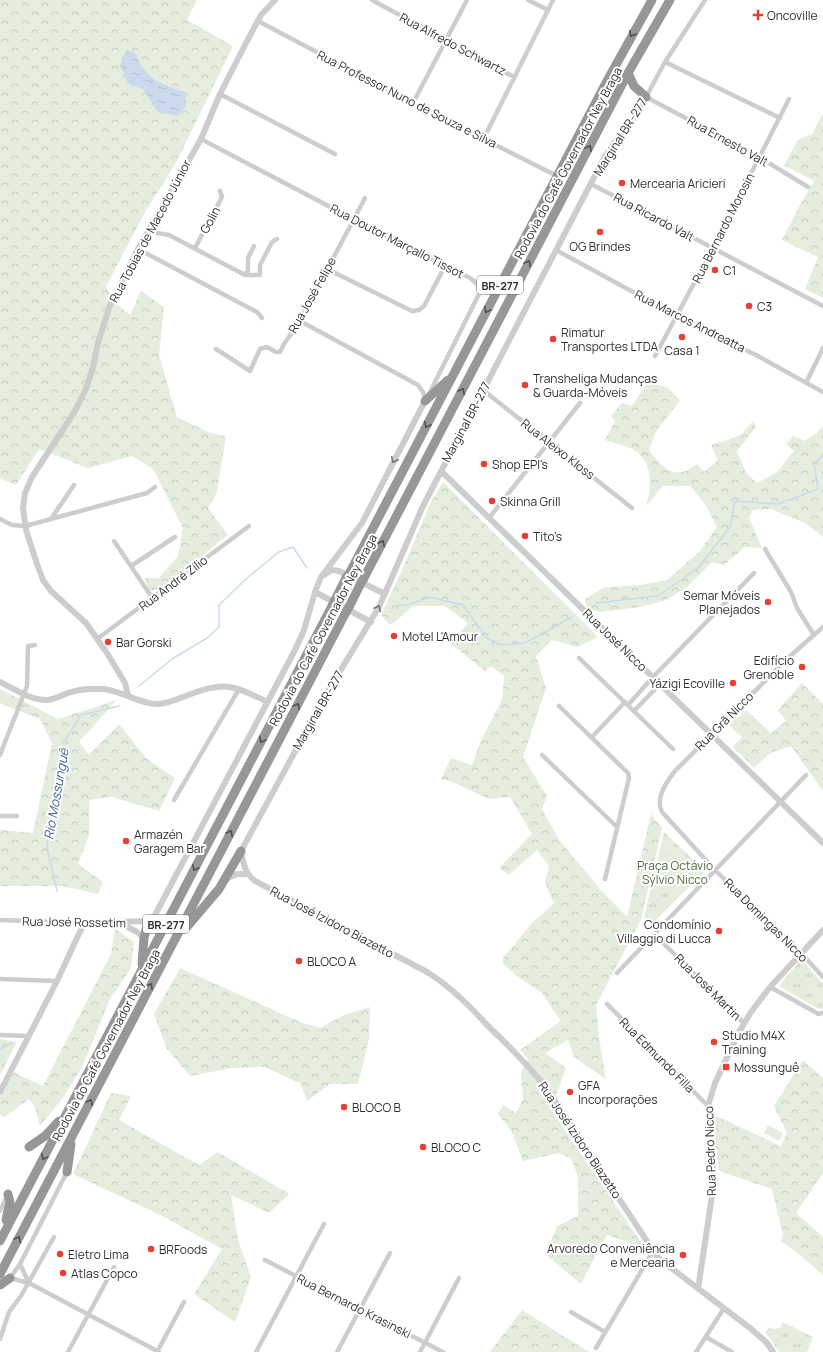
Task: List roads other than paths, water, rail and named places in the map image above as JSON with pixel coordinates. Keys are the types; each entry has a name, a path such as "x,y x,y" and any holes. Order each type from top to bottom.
{"highway":[{"name":"Rodovia do Café Governador Ney Braga","path":"0,1241 557,176 618,60 652,0"},
{"name":"Rodovia do Café Governador Ney Braga","path":"0,1274 628,73 670,0"},
{"path":"628,73 634,86 646,97"},
{"path":"425,401 453,374"},
{"path":"173,942 216,893 241,851"},
{"path":"142,970 144,938 148,921"},
{"path":"29,1147 52,1129 74,1100"},
{"path":"67,1172 72,1136"},
{"path":"0,1235 9,1211 10,1202 8,1194"},
{"path":"0,1285 10,1278"}],"street":[{"name":"Rua Tobias de Macedo Júnior","path":"128,695 125,683 86,623 50,591 43,580 36,564 25,526 23,508 25,492 32,477 75,411 86,389 110,305 138,249 201,139 220,94 261,15 275,0"},
{"name":"Rua Alfredo Schwartz","path":"372,0 514,77"},
{"path":"413,103 467,0"},
{"path":"528,0 548,10"},
{"path":"484,138 553,0"},
{"name":"Marginal BR-277","path":"241,851 325,696 371,622 385,594 417,517 611,147 632,121 665,62 705,0"},
{"name":"Rua Professor Nuno de Souza e Silva","path":"258,21 413,103 557,176"},
{"path":"665,62 780,118"},
{"path":"220,94 335,154"},
{"name":"Rua Ernesto Valt","path":"646,97 759,157 808,187"},
{"name":"Rua Bernardo Morosin","path":"655,356 713,248 789,99"},
{"name":"Rua Doutor Marçallo Tissot","path":"201,139 353,220 470,278 477,283 480,288 479,294 425,401"},
{"name":"Rua Ricardo Valt","path":"591,184 823,306"},
{"name":"Golin","path":"195,248 222,197 220,191"},
{"name":"Rua José Felipe","path":"216,349 250,371 260,349 267,347 276,352 280,352 300,321 326,269 365,198"},
{"path":"148,230 151,232 169,235 245,275 260,276 260,265 272,242 277,239"},
{"path":"245,275 248,270 248,258 254,246"},
{"path":"138,249 257,312 262,318"},
{"name":"Rua Marcos Andreatta","path":"556,250 704,330 756,355 823,392"},
{"path":"326,269 412,311 419,310 424,306 445,266"},
{"path":"148,921 155,915 268,702 301,636 321,577 362,523 425,401 423,392 418,385 300,321"},
{"path":"806,382 823,348"},
{"name":"Rua Aleixo Kloss","path":"483,390 632,508"},
{"path":"489,518 580,403"},
{"name":"Rua José Nicco","path":"441,471 823,843"},
{"path":"51,519 74,485"},
{"path":"0,519 12,525 25,526 147,493 155,487"},
{"name":"Rua André Zilio","path":"97,639 153,599 249,526"},
{"path":"131,566 175,537"},
{"path":"114,541 153,599"},
{"path":"765,549 792,592 797,608 814,635"},
{"path":"321,577 332,570 339,571 385,594"},
{"path":"592,737 653,677 754,573"},
{"path":"315,592 371,622"},
{"name":"Rua Grã Nicco","path":"660,809 662,794 671,776 784,662 823,627"},
{"path":"0,755 27,686 28,646 34,645"},
{"path":"579,658 673,749"},
{"path":"0,682 24,694 37,699 46,700 89,688 105,689 128,695 146,702 159,704 204,688 233,686 268,702"},
{"path":"634,711 660,684"},
{"path":"174,800 239,689"},
{"path":"559,706 627,771 629,775 605,879"},
{"path":"542,755 617,827"},
{"path":"617,973 806,775"},
{"name":"Rua Domingas Nicco","path":"660,809 716,870 801,953 823,978"},
{"path":"0,816 17,816"},
{"path":"225,879 237,874 247,874 242,862 241,851"},
{"name":"Rua José Izidoro Biazetto","path":"247,874 263,886 427,972 443,983 460,998 545,1086 653,1251 662,1261 761,1337 773,1352"},
{"name":"Rua José Rossetim","path":"0,920 84,923 148,921"},
{"path":"0,1092 57,981 84,923"},
{"path":"121,923 137,932 144,938"},
{"name":"Rua Pedro Nicco","path":"698,1289 713,1189 708,1106 715,1083 744,1023 757,1003 823,930"},
{"name":"Rua José Martin","path":"654,934 744,1023"},
{"path":"0,979 57,981"},
{"path":"770,987 818,1014 823,1013"},
{"name":"Rua Edmundo Filla","path":"606,1004 708,1106"},
{"path":"0,1035 28,1036"},
{"path":"67,1172 20,1264 10,1278 28,1283 158,1352 184,1302"},
{"path":"0,1210 8,1194"},
{"path":"256,1352 324,1224"},
{"path":"0,1339 9,1312 18,1301 54,1237"},
{"path":"596,1348 653,1251"},
{"path":"337,1352 390,1253"},
{"name":"Rua Bernardo Krasinski","path":"265,1260 444,1352"},
{"path":"20,1264 28,1283"},
{"path":"68,1352 114,1268"},
{"path":"420,1352 460,1278"},
{"path":"696,1352 724,1308"},
{"path":"571,1312 605,1332"},
{"path":"706,1337 732,1352"}],"water":[{"path":"127,50 136,54 139,62 149,75 161,83 185,92 186,106 178,116 158,112 143,89 128,84 120,65"}],"waterway":[{"name":"Rio Mossunguê","path":"596,603 658,596 698,568 730,527 735,501 778,504 818,489 814,464 823,455"},
{"name":"Rio Mossunguê","path":"139,686 172,659 207,638 219,627 219,605 247,578 279,552 293,547 307,568"},
{"name":"Rio Mossunguê","path":"393,606 407,605 429,597 463,605 487,638 501,645 525,643 572,617"},
{"name":"Rio Mossunguê","path":"57,891 47,843 54,806 62,776 60,759 67,737 81,715 119,706"},
{"name":"Rio Mossunguê","path":"0,1049 12,1043"}],"place":[{"name":"Oncoville","path":"758,15"},
{"name":"Mercearia Aricieri","path":"622,183"},
{"name":"OG Brindes","path":"600,232"},
{"name":"C1","path":"715,270"},
{"name":"C3","path":"749,306"},
{"name":"Casa 1","path":"682,337"},
{"name":"Rimatur Transportes LTDA","path":"553,339"},
{"name":"Transheliga Mudanças & Guarda-Móveis","path":"525,385"},
{"name":"Shop EPI's","path":"484,464"},
{"name":"Skinna Grill","path":"492,501"},
{"name":"Tito's","path":"525,536"},
{"name":"Semar Móveis Planejados","path":"768,602"},
{"name":"Motel L'Amour","path":"394,636"},
{"name":"Bar Gorski","path":"108,642"},
{"name":"Edifício Grenoble","path":"802,667"},
{"name":"Yázigi Ecoville","path":"733,683"},
{"name":"Armazén Garagem Bar","path":"126,841"},
{"name":"Condomínio Villaggio di Lucca","path":"719,931"},
{"name":"BLOCO A","path":"299,961"},
{"name":"Studio M4X Training","path":"714,1042"},
{"name":"Mossunguê","path":"726,1067"},
{"name":"GFA Incorporações","path":"570,1092"},
{"name":"BLOCO B","path":"344,1107"},
{"name":"BLOCO C","path":"423,1147"},
{"name":"BRFoods","path":"151,1249"},
{"name":"Eletro Lima","path":"60,1254"},
{"name":"Arvoredo Conveniência e Mercearia","path":"683,1255"},
{"name":"Atlas Copco","path":"63,1273"}],"park label":[{"name":"Praça Octávio Sýlvio Nicco","path":"675,872"}]}
